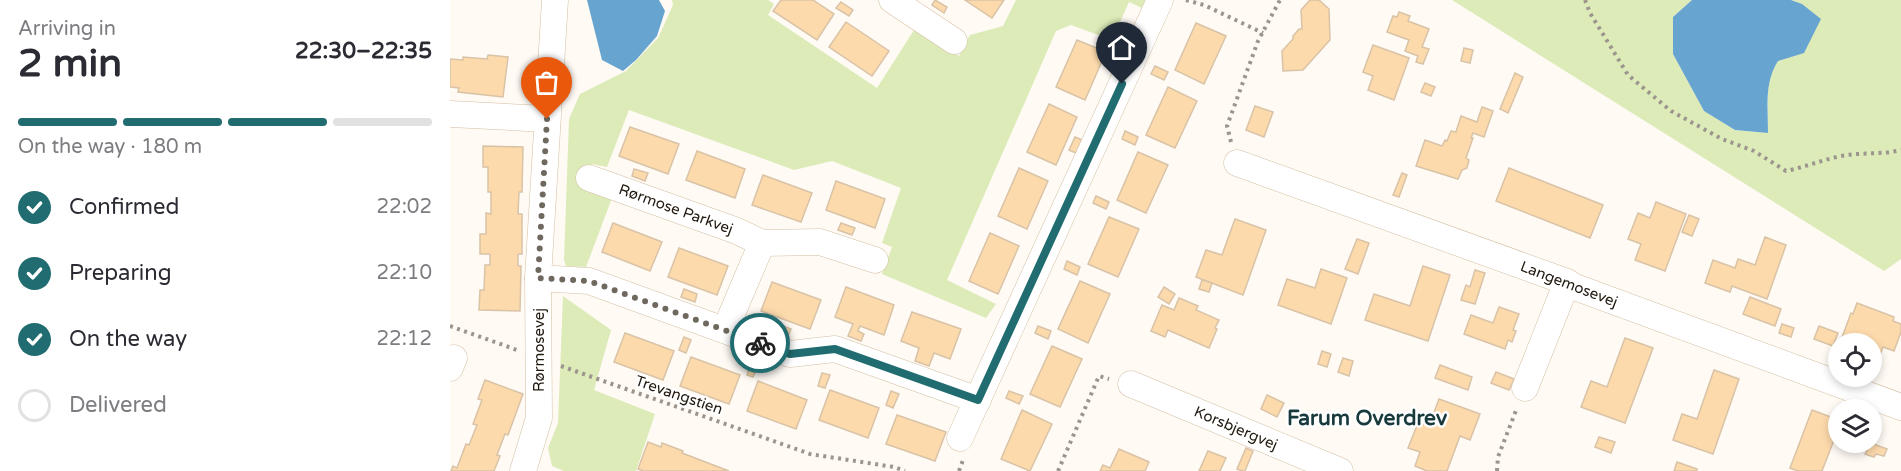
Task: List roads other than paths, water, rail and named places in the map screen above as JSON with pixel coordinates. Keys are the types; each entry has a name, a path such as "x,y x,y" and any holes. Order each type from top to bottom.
{"street":[{"name":"Rørmosevej","path":"523,471 539,418 538,278 555,0"},
{"path":"892,0 954,41"},
{"path":"960,438 1160,0"},
{"path":"450,114 547,119"},
{"name":"Langemosevej","path":"1237,163 1567,282 1901,407"},
{"name":"Rørmose Parkvej","path":"589,178 737,231 762,243 820,242 875,260"},
{"path":"724,330 762,243"},
{"path":"538,278 589,281 790,354 835,349 978,400"},
{"path":"1525,388 1567,282"},
{"name":"Korsbjergvej","path":"1131,384 1340,471"}],"water":[{"path":"587,0 659,0 665,11 657,36 623,71 602,60"},
{"path":"1692,0 1791,0 1802,4 1821,19 1804,53 1778,61 1774,69 1768,96 1768,133 1735,130 1704,111 1673,54 1673,17"}],"district":[{"name":"Farum Overdrev","path":"1367,418"}]}
